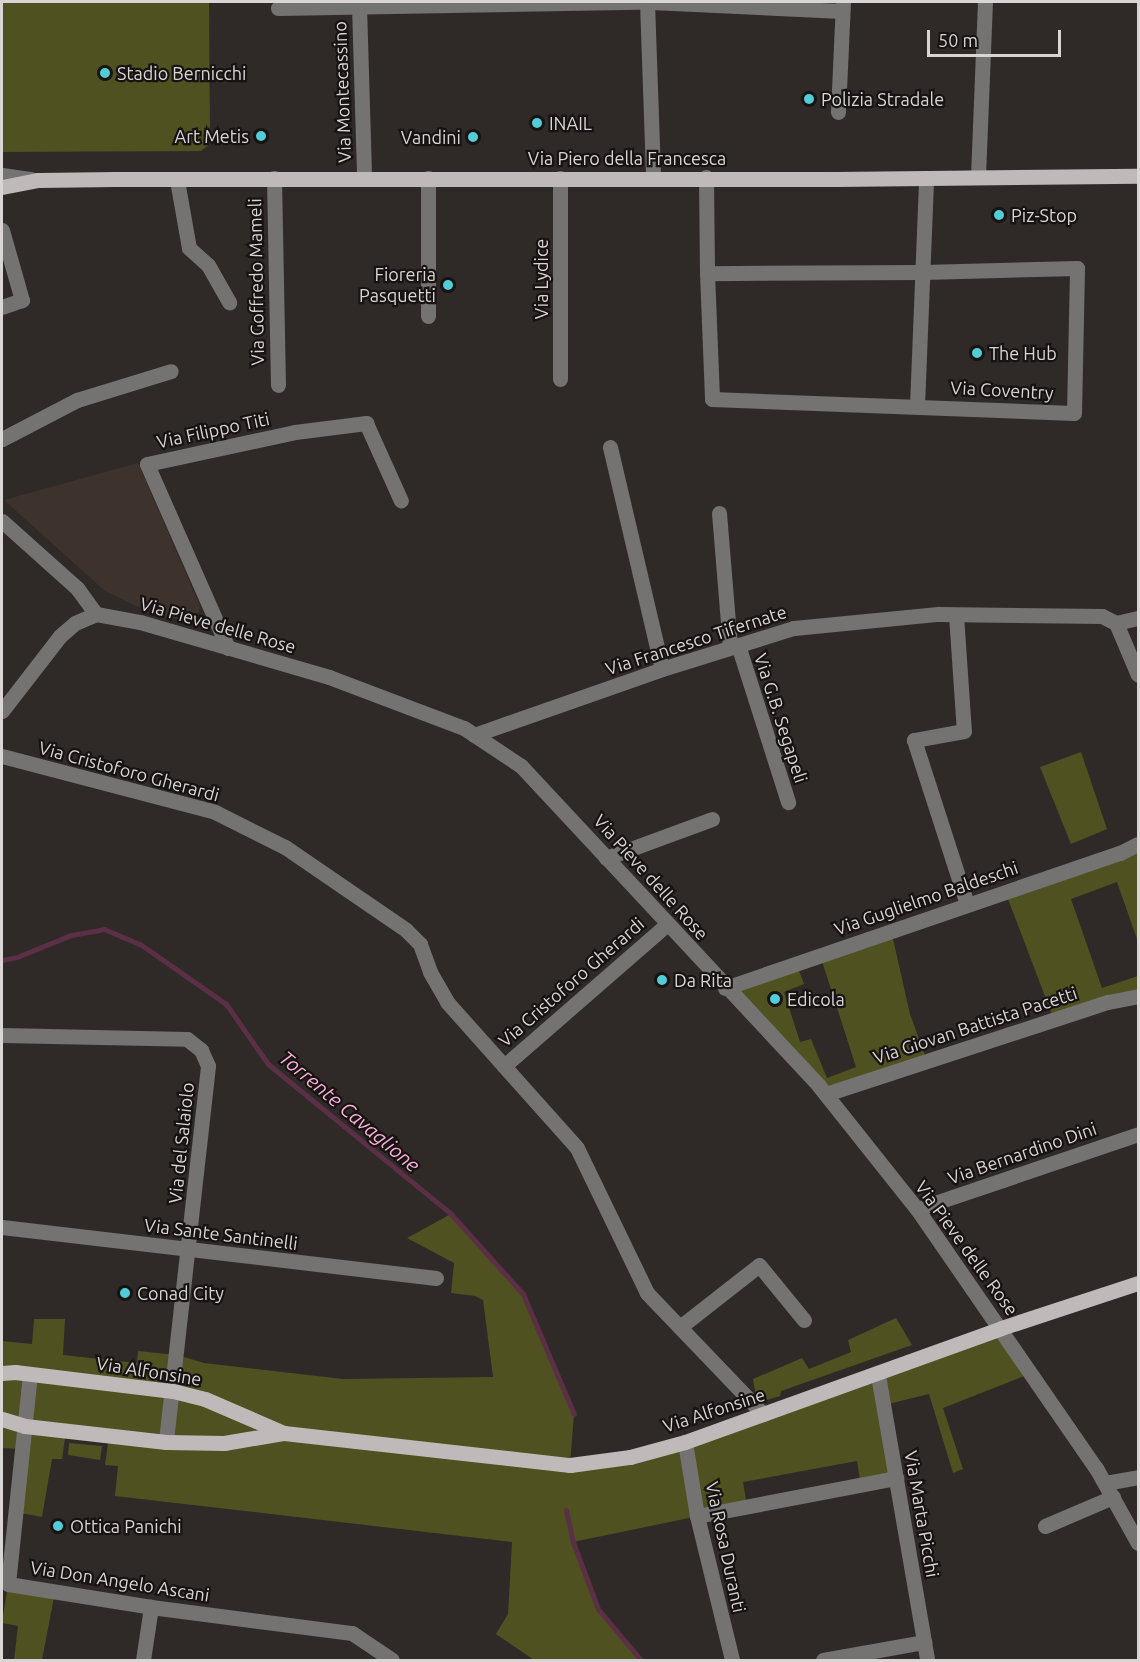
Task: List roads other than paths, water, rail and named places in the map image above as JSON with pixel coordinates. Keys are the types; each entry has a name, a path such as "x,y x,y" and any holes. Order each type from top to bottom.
{"main road":[{"name":"Via Piero della Francesca","path":"2,187 38,180 115,179 1138,176"},
{"name":"Via Alfonsine","path":"2,1419 25,1426 166,1442 224,1443 284,1433 570,1465 630,1457 686,1442 878,1375 1001,1328 1138,1283"},
{"name":"Via Alfonsine","path":"2,1373 30,1374 173,1391 206,1399 284,1433"}],"street":[{"name":"Via Montecassino","path":"278,8 431,3 639,2"},
{"path":"653,177 649,2 842,6 838,112"},
{"path":"978,176 985,2"},
{"name":"Via Montecassino","path":"359,5 364,177"},
{"path":"2,175 38,180"},
{"name":"Via Coventry","path":"706,177 707,273 712,399 1074,413 1077,268 922,272 707,273"},
{"name":"Via Goffredo Mameli","path":"274,178 278,385"},
{"path":"428,178 428,316"},
{"name":"Via Lydice","path":"560,178 560,380"},
{"path":"917,406 926,178"},
{"path":"177,180 189,248 207,265 229,302"},
{"path":"2,230 22,300 2,307"},
{"path":"2,439 77,400 171,371"},
{"name":"Via Filippo Titi","path":"228,648 147,464 272,436 366,423 401,501"},
{"path":"610,447 662,669"},
{"name":"Via G.B. Segapeli","path":"719,513 734,647 788,802"},
{"path":"2,521 77,588 96,614 75,623 60,636 2,711"},
{"name":"Via Pieve delle Rose","path":"96,614 140,622 329,677 414,708 474,735 521,766 666,925 826,1094 917,1209 1001,1328 1109,1490 1138,1543"},
{"path":"956,615 964,731 914,741 966,904"},
{"name":"Via Francesco Tifernate","path":"474,735 662,669 794,628 956,615 1102,616 1116,622"},
{"path":"1138,618 1116,622 1138,675"},
{"name":"Via Cristoforo Gherardi","path":"2,756 215,812 285,847 406,930 420,944 430,972 447,1002 504,1066 666,925"},
{"path":"606,858 712,819"},
{"name":"Via Guglielmo Baldeschi","path":"725,988 1120,853 1138,844"},
{"name":"Via Giovan Battista Pacetti","path":"826,1094 1108,1002 1138,996"},
{"name":"Via del Salaiolo","path":"2,1035 187,1039 201,1050 208,1066 166,1442"},
{"path":"504,1066 577,1148 647,1293 764,1414"},
{"name":"Via Bernardino Dini","path":"917,1209 1138,1134"},
{"name":"Via Sante Santinelli","path":"2,1227 436,1278"},
{"path":"680,1328 759,1265 804,1320"},
{"name":"Via Don Angelo Ascani","path":"30,1374 8,1584 151,1607 352,1633 392,1660"},
{"name":"Via Marta Picchi","path":"878,1375 927,1660"},
{"name":"Via Rosa Duranti","path":"686,1442 697,1516 732,1660"},
{"path":"1045,1526 1109,1490 1138,1477"},
{"path":"697,1516 896,1478"},
{"path":"143,1660 151,1607"},
{"path":"823,1660 924,1642"}],"waterway":[{"name":"Torrente Cavaglione","path":"2,960 17,957 71,935 104,929 140,944 226,1004 268,1064 451,1214 523,1294 574,1414"},
{"name":"Torrente Cavaglione","path":"566,1510 573,1542 598,1609 641,1660"}],"place":[{"name":"Stadio Bernicchi","path":"105,73"},
{"name":"Polizia Stradale","path":"809,99"},
{"name":"INAIL","path":"537,123"},
{"name":"Art Metis","path":"261,136"},
{"name":"Vandini","path":"473,137"},
{"name":"Piz-Stop","path":"999,215"},
{"name":"Fioreria Pasquetti","path":"448,285"},
{"name":"The Hub","path":"977,353"},
{"name":"Da Rita","path":"662,980"},
{"name":"Edicola","path":"775,999"},
{"name":"Conad City","path":"125,1293"},
{"name":"Ottica Panichi","path":"58,1526"}]}
